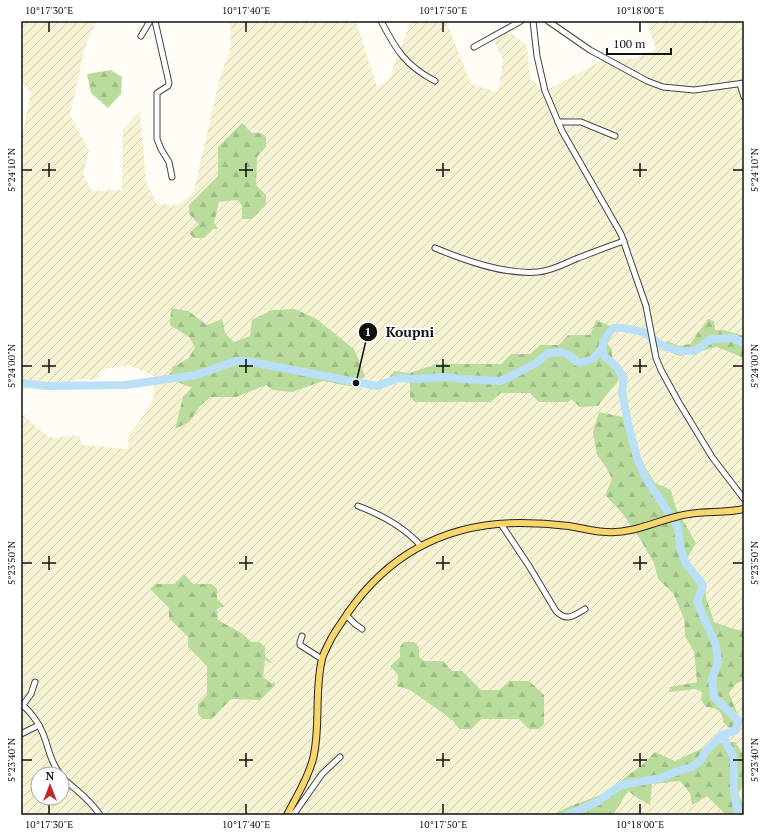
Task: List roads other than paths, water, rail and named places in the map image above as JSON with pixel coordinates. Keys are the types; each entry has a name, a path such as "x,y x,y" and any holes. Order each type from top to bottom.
{"main road":[{"path":"287,815 309,772 313,759 322,659 332,638 365,590 386,569 403,556 422,546 458,531 474,527 521,523 554,524 607,532 619,532 644,527 678,516 744,509"}],"street":[{"path":"141,36 150,21"},
{"path":"155,21 169,82 168,86 157,93 157,139 160,149 169,162 172,177"},
{"path":"382,21 395,48 411,66 420,73 435,80"},
{"path":"474,47 521,21"},
{"path":"533,21 537,56 549,101 571,148 614,220 624,241 646,306 656,358 670,388 712,458 744,499"},
{"path":"548,21 590,50 647,81 663,87 694,90 742,83 744,97"},
{"path":"558,122 581,122 615,136"},
{"path":"435,248 454,256 500,269 539,272 559,266 624,241"},
{"path":"358,506 383,516 403,529 422,546"},
{"path":"501,524 529,566 556,611 560,615 571,617 585,609"},
{"path":"347,616 362,629"},
{"path":"302,636 300,645 322,659"},
{"path":"34,682 31,694 22,704 36,718 55,766"},
{"path":"21,734 39,725"},
{"path":"292,815 322,774 340,757"},
{"path":"70,784 94,805 100,815"}],"waterway":[{"path":"21,383 46,386 126,385 196,375 236,361 247,361 377,386 399,378 417,379 444,377 500,381 536,363 548,353 561,352 567,354 579,363 593,359 602,348 604,340 613,328 624,328 643,332 665,347 680,351 695,351 711,339 733,338 744,343"},
{"path":"567,815 597,802 621,785 661,778 692,767 701,760 705,752 722,735 735,731 739,721 714,697 712,679 718,662 716,645 697,602 703,585 686,564 680,547 678,527 645,477 637,458 628,423 622,392 624,378 616,366 605,357 602,348"},
{"path":"722,735 734,758 734,791 738,815"}],"place":[{"name":"Koupni","path":"356,383"}]}
